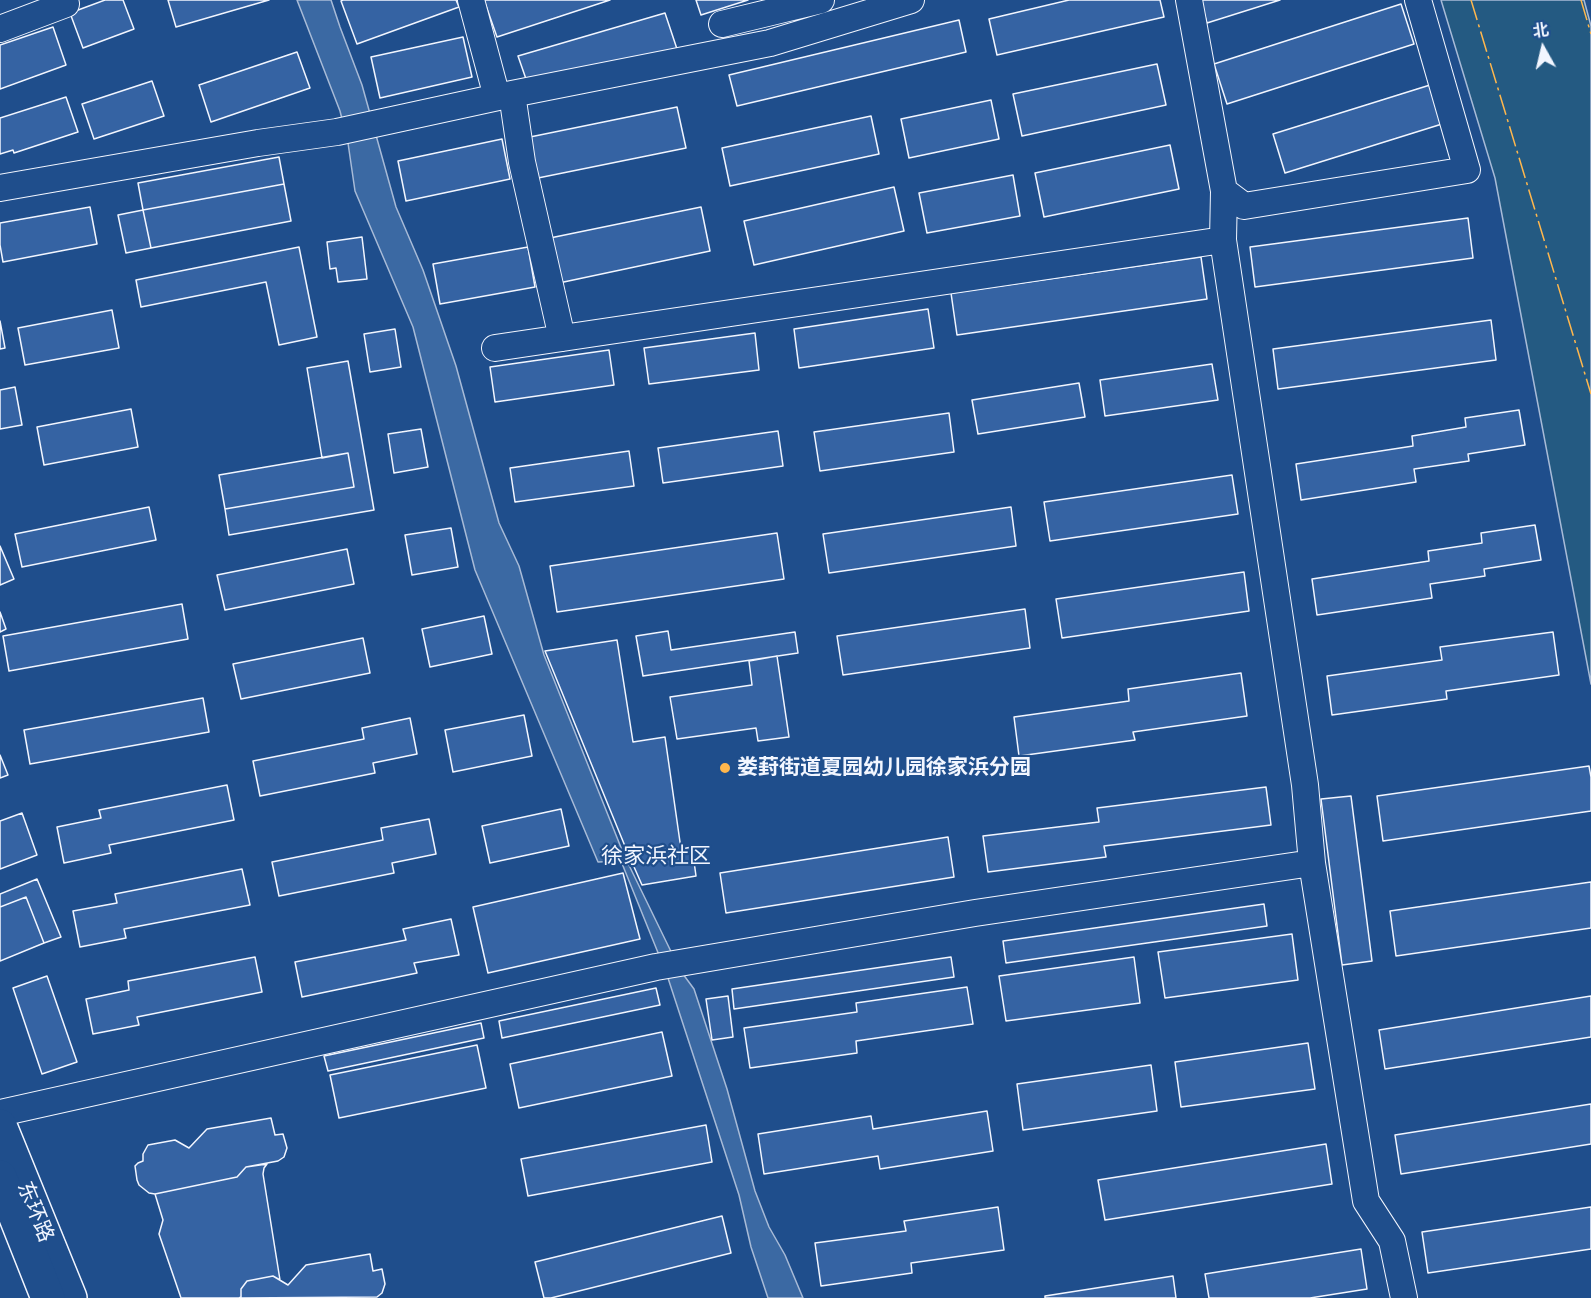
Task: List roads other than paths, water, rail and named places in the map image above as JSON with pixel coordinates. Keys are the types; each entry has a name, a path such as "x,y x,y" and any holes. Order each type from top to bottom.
{"main road":[{"name":"东环路","path":"0,1126 70,1298"},
{"path":"0,1177 48,1298"}],"street":[{"path":"0,29 66,4 65,0"},
{"path":"471,0 505,96 562,338"},
{"path":"722,24 821,0"},
{"path":"0,188 258,143 337,132 505,96 770,44 911,0"},
{"path":"1189,0 1224,191 1223,240 1305,785 1312,863 1366,1201 1392,1241 1404,1298"},
{"path":"1224,191 1244,206 1467,170 1418,0"},
{"path":"495,348 1223,240"},
{"path":"0,1113 668,965 975,913 1312,863"}],"place":[{"name":"娄葑街道夏园幼儿园徐家浜分园","path":"725,768"}],"district":[{"name":"徐家浜社区","path":"656,857"}]}
